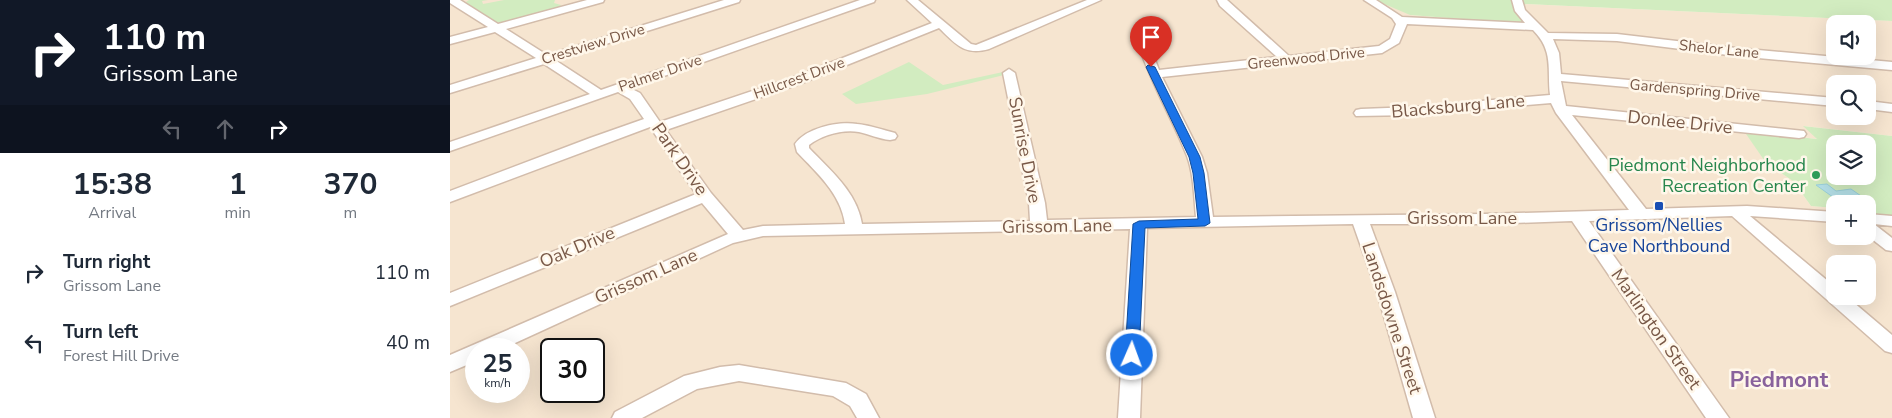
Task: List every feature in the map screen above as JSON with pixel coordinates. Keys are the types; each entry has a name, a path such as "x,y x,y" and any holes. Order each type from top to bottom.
{"street":[{"path":"450,41 599,0"},
{"name":"Crestview Drive","path":"450,88 735,0"},
{"name":"Palmer Drive","path":"450,147 870,0"},
{"path":"912,0 967,47 976,49 985,47 1091,2"},
{"path":"1074,0 1091,2"},
{"path":"1222,0 1224,4 1287,60"},
{"path":"1369,0 1400,20"},
{"path":"455,1 599,94"},
{"path":"1520,3 1542,32 1552,50 1558,105 1641,214"},
{"name":"Greenwood Drive","path":"1154,74 1382,49 1395,41 1402,27 1400,20"},
{"name":"Shelor Lane","path":"1400,20 1606,37 1736,52 1892,66"},
{"name":"Hillcrest Drive","path":"450,197 582,146 798,80 940,24"},
{"path":"1145,46 1154,74 1195,157 1199,173 1205,223"},
{"name":"Sunrise Drive","path":"1009,73 1037,203 1039,226"},
{"name":"Gardenspring Drive","path":"1554,77 1826,101"},
{"name":"Park Drive","path":"618,87 635,96 705,196 738,236"},
{"name":"Blacksburg Lane","path":"1360,113 1414,112 1539,99 1558,105"},
{"name":"Donlee Drive","path":"1558,105 1799,134"},
{"path":"1876,106 1892,108"},
{"path":"854,229 852,214 845,198 802,149 802,144 815,135 849,127 861,128 890,136"},
{"name":"Oak Drive","path":"450,300 705,196"},
{"path":"1736,211 1892,346"},
{"name":"Grissom Lane","path":"508,338 738,236 763,231 1577,216 1736,211 1826,216"},
{"name":"Marlington Street","path":"1577,216 1718,418"},
{"name":"Landsdowne Street","path":"1360,219 1386,292 1424,418"},
{"path":"1876,220 1892,222"},
{"path":"1129,418 1139,224"},
{"path":"1876,234 1892,246"},
{"path":"450,364 465,357"},
{"path":"623,418 691,382 720,375 740,373 838,389 858,400 868,418"}],"shaded area":[{"path":"450,0 1435,0 1385,3 1411,15 1526,24 1527,15 1523,6 1525,4 1826,18 1826,65 1876,65 1876,20 1892,21 1892,136 1804,126 1818,139 1745,131 1766,163 1793,181 1811,206 1826,207 1826,245 1876,245 1876,225 1892,226 1892,418 450,418"}],"green space":[{"path":"469,0 488,0 482,1 483,4 504,0 555,0 554,3 561,5 559,8 508,23 496,22 468,5 466,2"},
{"path":"1375,0 1892,0 1892,21 1876,20 1876,15 1826,15 1826,18 1526,4 1523,6 1526,24 1410,15"},
{"path":"909,62 943,85 1003,72 1004,75 927,94 856,104 842,94"},
{"path":"1803,126 1892,136 1892,226 1876,225 1876,195 1826,195 1826,207 1811,206 1793,181 1766,163 1744,131 1817,139"}],"water":[{"path":"1826,184 1836,191 1851,189 1860,195 1830,195 1816,185"}],"place":[{"name":"Piedmont Neighborhood Recreation Center","path":"1816,175"},
{"name":"Grissom/Nellies Cave Northbound","path":"1659,206"}],"district":[{"name":"Piedmont","path":"1779,379"}],"route":[{"path":"1132,355 1139,224 1205,223 1199,173 1195,157 1151,67"}]}
